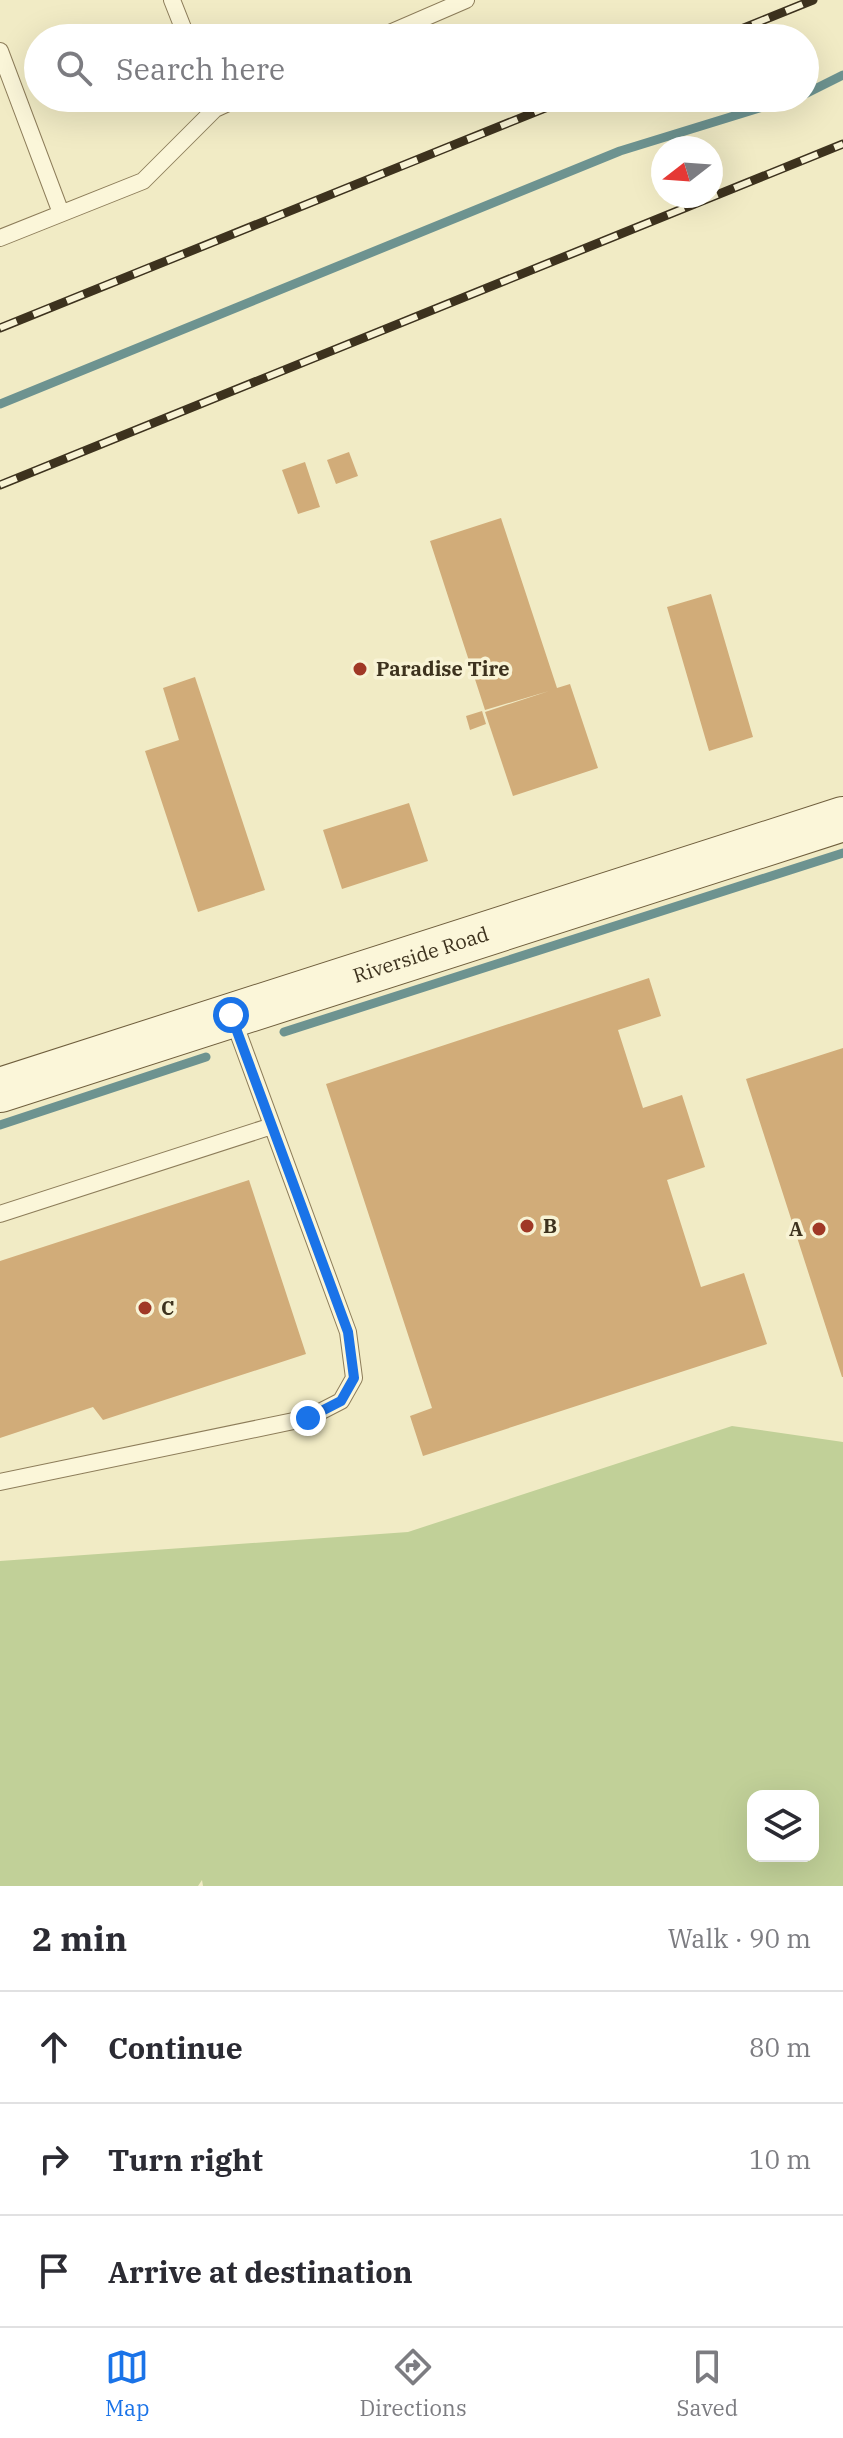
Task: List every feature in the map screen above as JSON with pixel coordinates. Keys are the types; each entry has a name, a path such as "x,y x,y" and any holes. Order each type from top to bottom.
{"street":[{"name":"Riverside Road","path":"0,1090 843,819"}],"lane":[{"path":"172,0 181,24"},
{"path":"410,24 466,0"},
{"path":"0,51 61,213"},
{"path":"0,238 143,181 204,112"},
{"path":"0,1482 308,1418 341,1401 354,1378 348,1332 231,1015"},
{"path":"0,1214 272,1126"}],"green space":[{"path":"732,1426 843,1442 843,1886 203,1886 202,1880 198,1886 0,1886 0,1561 408,1532"}],"building":[{"path":"349,452 358,476 336,484 327,460"},
{"path":"305,462 320,507 298,514 282,470"},
{"path":"501,518 557,688 570,684 598,768 513,796 485,712 549,691 485,710 430,541"},
{"path":"711,594 753,737 709,751 667,607"},
{"path":"195,677 265,890 198,912 145,751 179,740 163,688"},
{"path":"482,711 486,724 470,730 466,716"},
{"path":"409,803 428,861 342,889 323,830"},
{"name":"B","path":"649,978 661,1016 618,1030 643,1108 682,1095 705,1167 667,1180 701,1287 744,1273 767,1344 423,1456 410,1416 432,1408 326,1084"},
{"name":"A","path":"843,1048 843,1377 842,1377 746,1079"},
{"name":"C","path":"249,1180 306,1354 103,1420 93,1407 0,1438 0,1261"}],"waterway":[{"path":"819,87 843,75"},
{"path":"0,404 620,151 747,112"},
{"path":"284,1032 843,853"},
{"path":"0,1125 206,1057"}],"railway":[{"path":"754,24 813,0"},
{"path":"0,328 535,112"},
{"path":"0,485 843,144"}],"place":[{"name":"Paradise Tire","path":"360,669"},
{"name":"B","path":"527,1226"},
{"name":"A","path":"819,1229"},
{"name":"C","path":"145,1308"}],"route":[{"path":"231,1015 348,1332 354,1378 341,1401 308,1418"}]}
